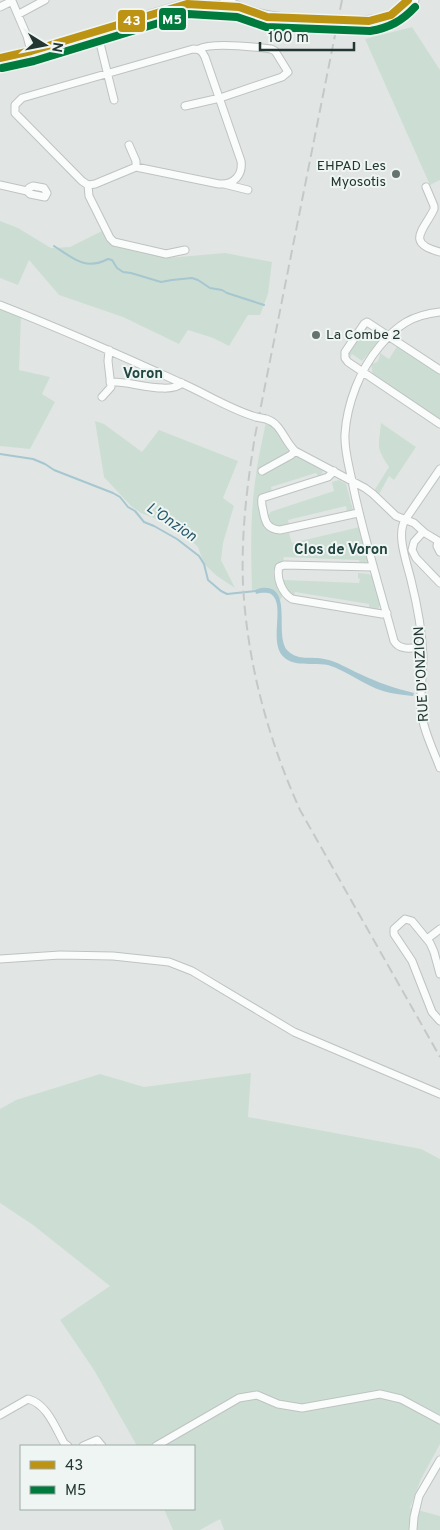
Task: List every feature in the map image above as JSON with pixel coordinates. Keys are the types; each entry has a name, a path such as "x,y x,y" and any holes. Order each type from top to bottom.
{"street":[{"path":"0,7 13,0 31,50"},
{"path":"18,14 45,0"},
{"path":"225,0 239,8"},
{"path":"396,14 408,0"},
{"path":"0,58 187,4 203,2 239,8 267,17 356,21 379,20 396,14 414,0"},
{"path":"97,31 114,100"},
{"path":"185,106 220,98 282,76 288,72 275,51 271,48 203,47 22,98 15,105 15,113 88,185 136,168 248,190"},
{"path":"199,49 205,57 242,160 240,172 233,181 224,184"},
{"path":"129,145 136,161 136,168"},
{"path":"0,185 27,191"},
{"path":"88,185 89,196 110,238 114,242 166,254 185,250"},
{"path":"426,187 434,209 421,229 420,238 426,248 440,252"},
{"path":"0,305 109,350 241,412 275,423 295,451 373,494 393,513 414,523 439,542 437,546 440,552"},
{"path":"422,647 406,648 396,644 358,513 346,451 345,433 352,397 362,372 372,356 399,326 428,313 440,312"},
{"path":"440,370 369,322 364,324 346,349 345,355 348,362 440,424"},
{"path":"102,397 110,389 109,350"},
{"path":"110,382 121,382 153,388 173,387 182,383"},
{"path":"262,471 295,451"},
{"path":"405,520 440,469"},
{"path":"334,471 328,477 262,498 261,502 267,524 272,529 280,530 358,513"},
{"name":"RUE D'ONZION","path":"405,520 402,525 401,535 413,588 422,647 421,710 424,725 440,768"},
{"path":"424,532 414,542 412,550 416,558 440,583"},
{"path":"373,568 284,565 279,567 278,574 284,592 292,599 382,614 387,613"},
{"path":"440,974 434,952 427,939 410,919 405,919 393,931 412,961 432,1012 440,1021"},
{"path":"427,939 440,928"},
{"path":"0,959 113,956 169,962 192,971 294,1032 440,1094"},
{"path":"158,1445 239,1398 257,1395 278,1404 302,1408 380,1394 401,1399 440,1420"},
{"path":"0,1415 28,1399 35,1401 42,1407 67,1445"},
{"path":"85,1445 96,1440 101,1445"},
{"path":"413,1530 419,1496 440,1460"}],"green space":[{"path":"412,27 440,70 440,180 430,185 365,39"},
{"path":"0,221 18,228 51,248 70,247 102,231 106,238 116,247 167,258 225,253 272,262 268,294 260,315 248,315 229,346 213,338 188,330 179,344 123,317 59,295 29,260 18,285 0,278"},
{"path":"0,307 21,316 19,370 50,377 42,394 55,402 30,449 0,446"},
{"path":"369,325 366,330 380,339 362,361 352,354 349,359 347,352 365,326"},
{"path":"398,345 440,374 440,420 373,375 371,364 378,360 380,353 389,359"},
{"path":"95,421 104,424 142,452 159,430 238,461 223,498 234,506 223,543 221,560 235,588 217,576 204,564 198,547 184,534 141,513 131,506 104,477"},
{"path":"266,422 273,425 289,452 259,470 261,475 295,456 321,469 323,472 318,476 316,473 271,487 272,492 258,501 265,526 274,533 289,533 292,543 360,527 368,561 366,564 360,565 359,560 284,557 283,562 278,564 273,572 275,582 282,597 280,600 271,590 252,590 251,536 253,496"},
{"path":"381,423 416,447 394,480 389,476 378,496 374,491 389,467 379,446"},
{"path":"339,480 346,484 353,510 347,511 346,506 288,520 289,525 281,527 275,526 271,522 268,514 270,512 334,491 332,482"},
{"path":"358,573 369,574 373,577 381,602 378,609 369,609 369,604 295,592 294,597 284,585 284,580 359,583"},
{"path":"251,1073 248,1117 421,1149 440,1159 440,1444 421,1479 410,1508 440,1516 440,1530 224,1530 220,1519 200,1530 173,1530 164,1510 195,1510 195,1445 136,1445 94,1370 60,1320 110,1286 33,1225 0,1203 0,1109 16,1100 100,1074 144,1087"}],"water":[{"path":"261,588 271,589 277,594 281,602 284,644 292,654 333,661 380,683 414,693 413,696 383,691 328,665 301,664 286,659 280,653 277,644 278,616 275,599 269,593 256,594 255,590"}],"waterway":[{"path":"54,246 80,262 93,264 108,259 112,260 117,268 123,272 161,282 192,278 210,288 222,290 264,305"},
{"name":"L'Onzion","path":"0,454 33,459 54,470 113,493 135,511 144,522 177,539 199,556 204,564 208,580 221,591 227,594 256,591"}],"railway":[{"path":"342,0 255,436 244,528 243,584 245,613 254,671 261,700 278,756 300,810 440,1057"}],"transit line":[{"name":"43","path":"0,58 31,51 187,4 239,7 267,17 369,21 391,15 408,0"},
{"name":"M5","path":"2,68 34,61 188,14 237,17 266,27 370,31 395,23 415,7"}],"place":[{"name":"EHPAD Les Myosotis","path":"396,174"},
{"name":"La Combe 2","path":"316,335"}],"district":[{"name":"Voron","path":"143,374"},
{"name":"Clos de Voron","path":"341,550"}]}
